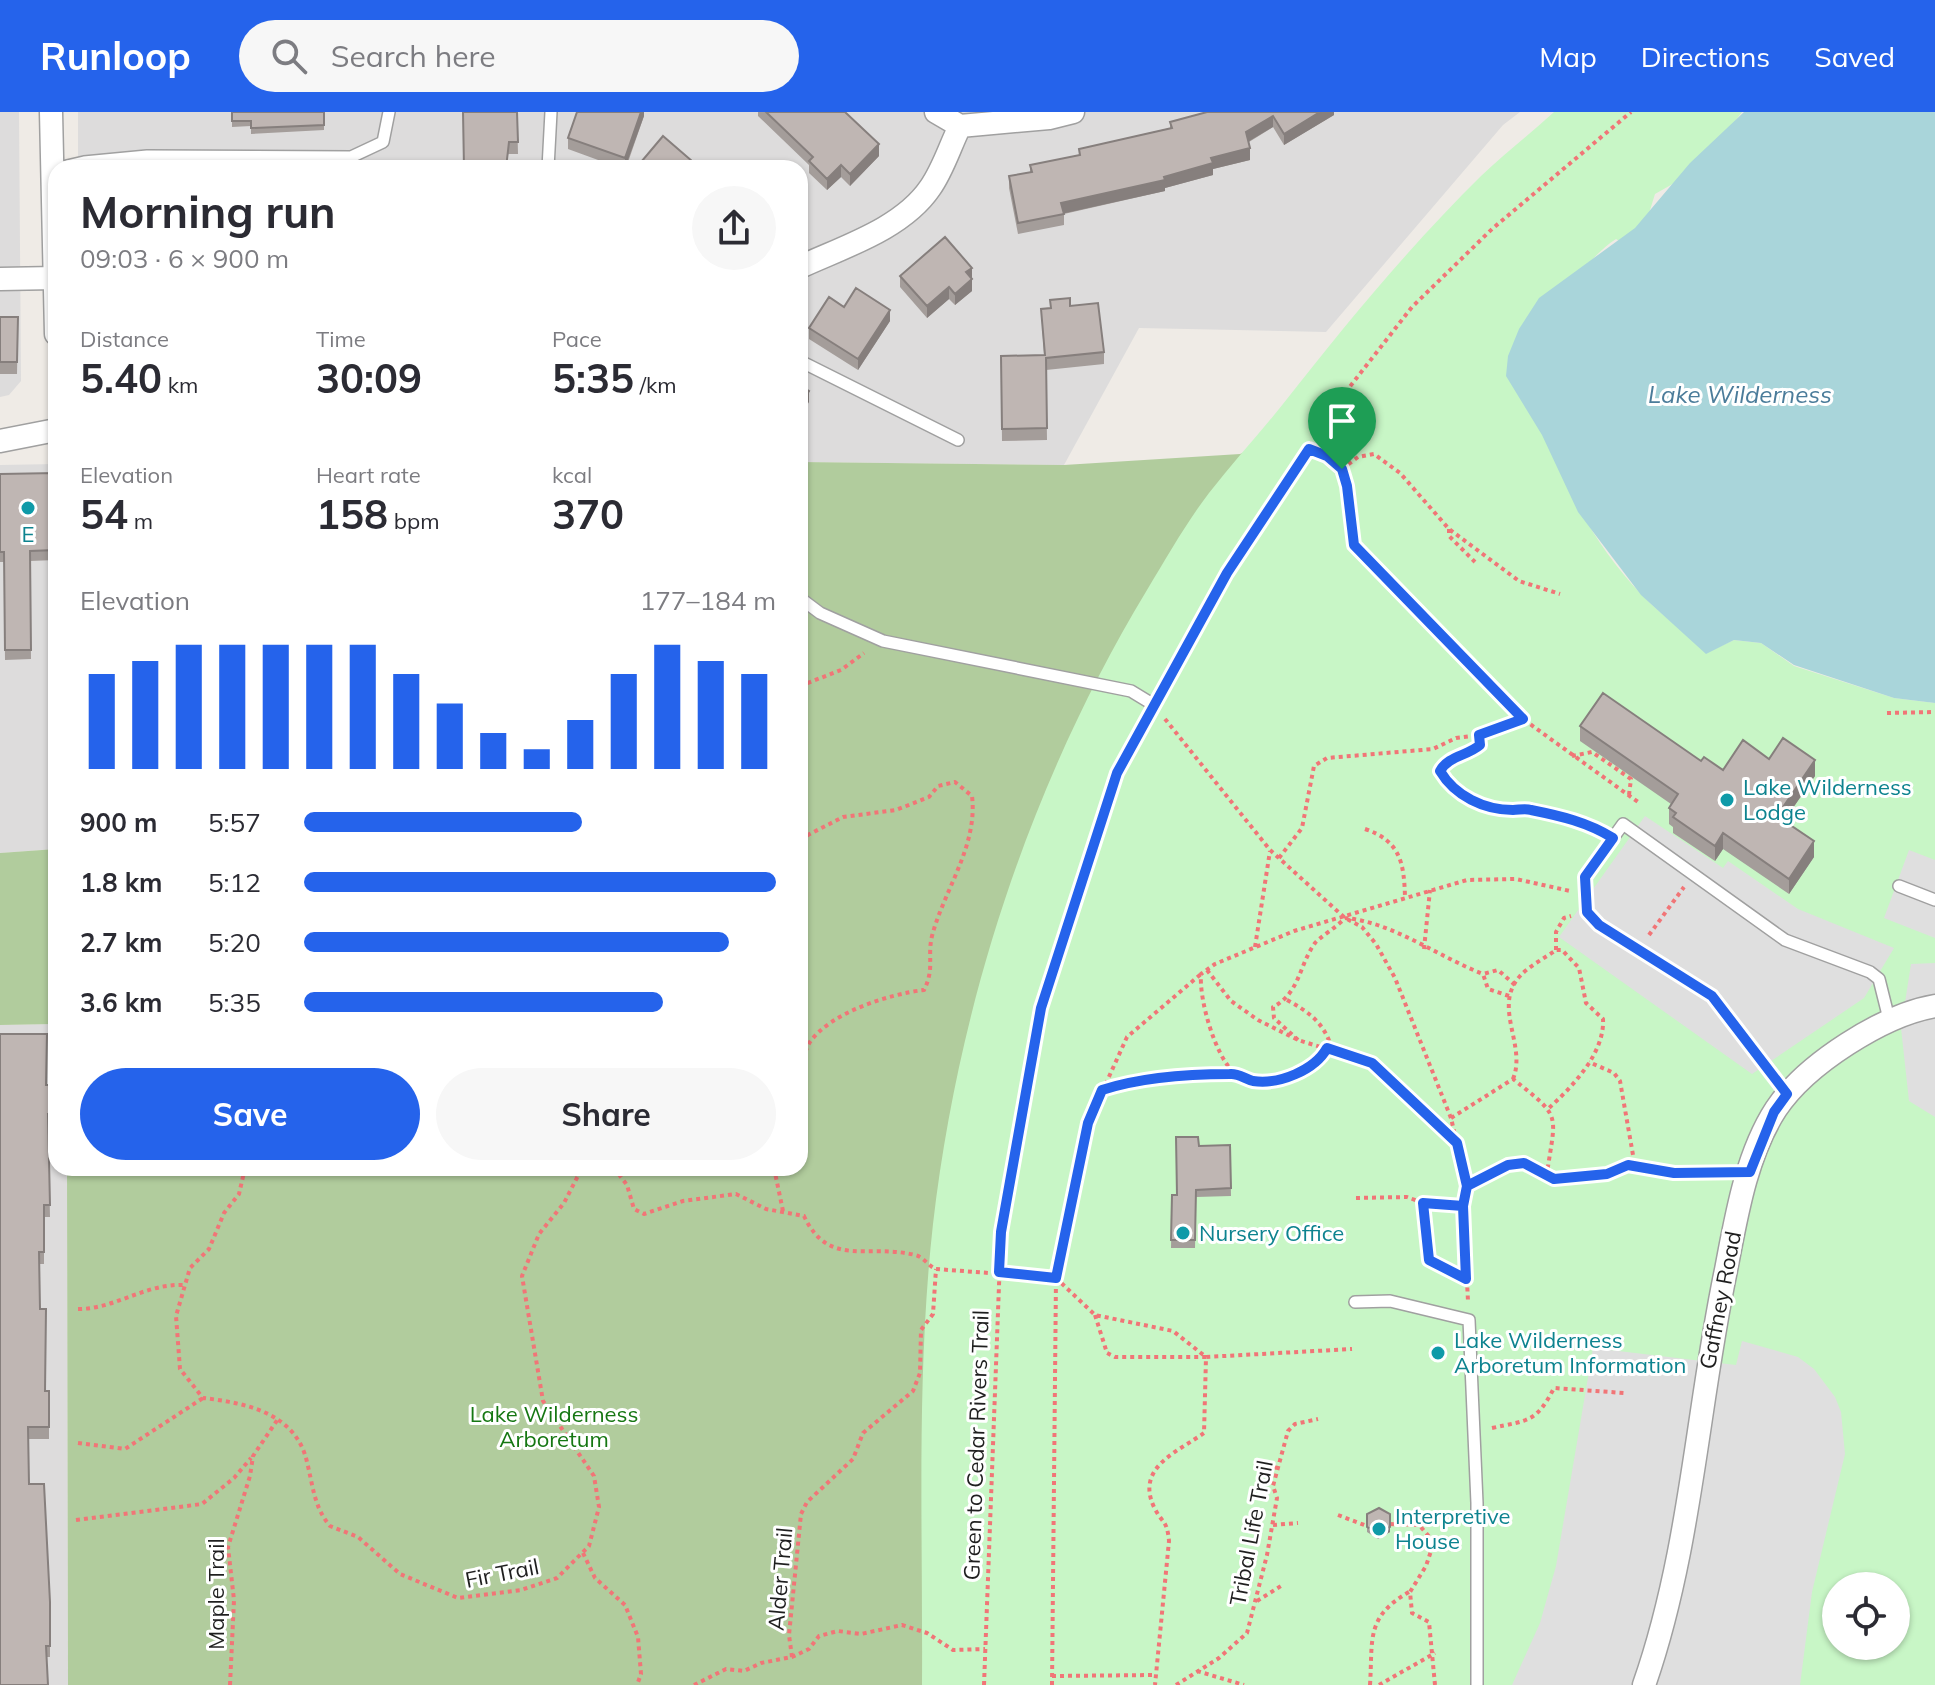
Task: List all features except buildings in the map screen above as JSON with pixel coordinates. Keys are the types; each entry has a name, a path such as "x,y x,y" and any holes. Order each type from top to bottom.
{"street":[{"path":"51,112 54,160"},
{"path":"936,112 960,126 1049,118 1073,112"},
{"path":"808,263 880,230 904,213 930,188 960,126"},
{"path":"0,279 48,278"},
{"path":"0,441 48,432"},
{"name":"Gaffney Road","path":"1644,1685 1678,1564 1706,1371 1736,1220 1750,1172 1774,1112 1806,1076 1889,1019 1935,1006"}],"lane":[{"path":"119,160 147,156 351,157 383,142 389,112"},
{"path":"548,160 551,112"},
{"path":"808,365 958,440"},
{"path":"808,604 820,613 883,641 1131,691 1154,705"},
{"path":"1787,1094 1712,996 1599,925 1587,912 1585,877 1623,824 1785,940 1870,972 1879,979 1889,1019"},
{"path":"1899,886 1935,900"},
{"path":"1355,1302 1390,1301 1469,1320 1477,1543 1477,1685"}],"path":[{"name":"Green to Cedar Rivers Trail","path":"984,1685 1001,1232 1041,1008 1117,773 1227,573 1341,398 1412,307 1492,229 1631,112"},
{"path":"1309,449 1327,456 1342,469 1354,545 1523,719 1638,802"},
{"path":"1342,469 1358,457 1374,454 1400,473 1449,529 1519,581 1560,594"},
{"path":"1449,529 1449,536 1475,562"},
{"path":"808,683 841,670 883,641"},
{"path":"1154,705 1270,850 1369,935 1395,978 1451,1118 1467,1186 1463,1206 1469,1320"},
{"path":"1887,713 1935,712"},
{"path":"1279,858 1302,828 1314,766 1327,758 1433,749 1456,738 1479,735 1523,719"},
{"path":"1479,735 1480,745 1445,762 1440,771 1459,792 1486,807 1529,809 1588,823 1613,838"},
{"path":"1572,756 1592,752 1601,758 1631,779 1629,795"},
{"path":"808,835 843,817 896,810 929,797 938,786 955,782 972,796 974,818 936,922 931,940 932,974 924,990 867,1004 825,1027 808,1047"},
{"path":"1365,829 1386,836 1402,861 1405,897"},
{"path":"1255,947 1270,850"},
{"path":"1052,1685 1056,1278 1085,1137 1102,1090 1127,1037 1207,970 1255,947 1405,897 1467,880 1516,879 1584,895"},
{"path":"1424,949 1430,890"},
{"path":"1662,918 1675,899"},
{"path":"1556,950 1556,932 1564,918 1587,912"},
{"path":"1346,917 1366,920 1483,974 1498,970 1515,985"},
{"path":"1298,1040 1272,1012 1273,1007 1287,1000 1316,941 1332,933 1346,917"},
{"path":"1451,1118 1513,1079 1518,1060 1507,1008 1509,996 1520,977 1556,950 1562,950 1579,968 1586,1003 1603,1019 1604,1030 1579,1079 1549,1108"},
{"path":"1207,970 1231,1001 1258,1020 1298,1040 1372,1063 1457,1143"},
{"path":"1201,974 1204,1011 1235,1073"},
{"path":"1483,974 1488,989 1509,996"},
{"path":"1102,1090 1131,1080 1235,1073 1251,1081 1270,1081 1298,1073 1321,1059 1330,1043 1325,1028 1307,1011 1287,1000"},
{"path":"1589,1062 1614,1073 1620,1081 1633,1155 1628,1165"},
{"path":"1513,1079 1549,1108 1554,1123 1547,1173"},
{"path":"1467,1186 1508,1165 1524,1163 1554,1179 1607,1174 1628,1165 1674,1173 1750,1172"},
{"path":"78,1443 125,1449 203,1398 180,1369 176,1316 190,1268 209,1249 224,1213 239,1194 243,1176"},
{"name":"Fir Trail","path":"203,1398 243,1403 278,1419 301,1442 312,1493 323,1518 330,1526 358,1537 400,1574 458,1598 521,1590 557,1578 589,1546 599,1507 594,1476 543,1401 522,1276 539,1234 564,1203 578,1176"},
{"path":"620,1176 627,1185 634,1209 644,1214 683,1201 736,1194 766,1209 804,1216 813,1236 833,1250 920,1256 936,1269 1056,1278 1095,1315 1107,1353 1115,1357 1206,1357 1352,1349"},
{"path":"776,1176 783,1211"},
{"path":"1356,1198 1407,1197 1423,1203 1463,1206"},
{"path":"1423,1203 1429,1260 1466,1279"},
{"name":"Alder Trail","path":"792,1657 789,1635 801,1514 807,1502 853,1459 863,1433 913,1391 920,1373 921,1330 933,1314 936,1269"},
{"path":"78,1309 100,1309 163,1284 185,1285"},
{"path":"1095,1315 1173,1331 1206,1357"},
{"path":"1155,1685 1169,1541 1167,1522 1155,1509 1150,1491 1156,1466 1169,1453 1204,1433 1206,1357"},
{"path":"1474,1432 1528,1420 1542,1412 1554,1388 1624,1393"},
{"name":"Maple Trail","path":"230,1685 234,1600 228,1547 234,1518 250,1476 253,1456 278,1419"},
{"name":"Tribal Life Trail","path":"1176,1685 1247,1633 1273,1525 1277,1468 1288,1431 1295,1424 1318,1419"},
{"path":"76,1520 202,1504 234,1478 253,1456"},
{"path":"1265,1464 1277,1468"},
{"path":"1338,1515 1367,1526"},
{"path":"1273,1525 1298,1523"},
{"path":"1390,1524 1419,1525 1434,1542 1477,1543"},
{"path":"1370,1685 1373,1627 1387,1604 1410,1592 1426,1566 1434,1542"},
{"path":"583,1553 595,1578 625,1605 638,1637 641,1674 637,1685"},
{"path":"1255,1602 1281,1586"},
{"path":"1410,1592 1412,1613 1429,1622 1435,1653 1435,1685"},
{"path":"694,1685 726,1669 744,1671 761,1663 792,1657 809,1649 819,1636 838,1631 861,1634 902,1625 927,1633 953,1650 985,1649"},
{"path":"1379,1685 1435,1653"},
{"path":"1196,1671 1244,1685"},
{"path":"1052,1676 1156,1675"}],"shaded area":[{"path":"0,112 19,112 21,381 9,395 0,397"},
{"path":"78,112 1520,112 1503,125 1326,332 1139,328 1064,465 808,462 808,160 78,160"},
{"path":"48,464 48,850 0,853 0,465"},
{"path":"1645,816 1723,868 1728,861 1798,909 1894,948 1864,998 1752,1074 1559,937"},
{"path":"1909,850 1935,860 1935,938 1884,918"},
{"path":"1935,963 1935,1117 1909,1101 1901,1028 1911,964"},
{"path":"48,1024 48,1176 67,1176 68,1685 0,1685 0,1025"},
{"path":"1742,1341 1798,1357 1814,1369 1835,1397 1841,1412 1845,1454 1812,1592 1800,1685 1512,1685 1540,1623 1556,1566 1593,1348 1736,1365"}],"green space":[{"path":"1554,112 1742,112 1699,169 1655,194 1637,252 1616,239 1584,269 1562,308 1529,391 1561,473 1604,549 1642,595 1706,653 1734,640 1761,643 1794,666 1894,698 1935,703 1935,1685 922,1685 922,1396 933,1224 961,1058 1006,895 1035,816 1068,739 1106,663 1201,504 1354,316 1481,176"},
{"name":"Lake Wilderness Arboretum","path":"1569,265 1230,1685 68,1685 67,1176 808,1176 808,462 1064,465 1240,454 1281,436"},
{"path":"48,850 48,1024 0,1025 0,853"}],"water":[{"name":"Lake Wilderness","path":"1744,112 1935,112 1935,703 1894,698 1794,665 1761,643 1734,640 1706,654 1641,595 1578,512 1542,435 1506,376 1508,356 1519,329 1539,298 1635,228 1690,163"}],"place":[{"name":"E","path":"28,508"},
{"name":"Lake Wilderness Lodge","path":"1727,800"},
{"name":"Nursery Office","path":"1183,1233"},
{"name":"Lake Wilderness Arboretum Information","path":"1438,1353"},
{"name":"Interpretive House","path":"1379,1529"}],"route":[{"path":"1342,469 1327,456 1309,449 1227,573 1117,773 1041,1008 1001,1232 999,1272 1056,1278 1068,1205 1088,1123 1102,1090 1131,1080 1235,1073 1251,1081 1270,1081 1298,1073 1321,1059 1327,1048 1372,1063 1457,1143 1467,1186 1463,1206 1466,1279 1429,1260 1423,1203 1463,1206 1467,1186 1508,1165 1524,1163 1554,1179 1607,1174 1628,1165 1674,1173 1750,1172 1774,1112 1787,1094 1712,996 1599,925 1587,912 1585,877 1613,838 1588,823 1529,809 1486,807 1459,792 1445,779 1440,771 1445,762 1480,745 1479,735 1510,727 1523,719 1354,545 1342,469"}]}
